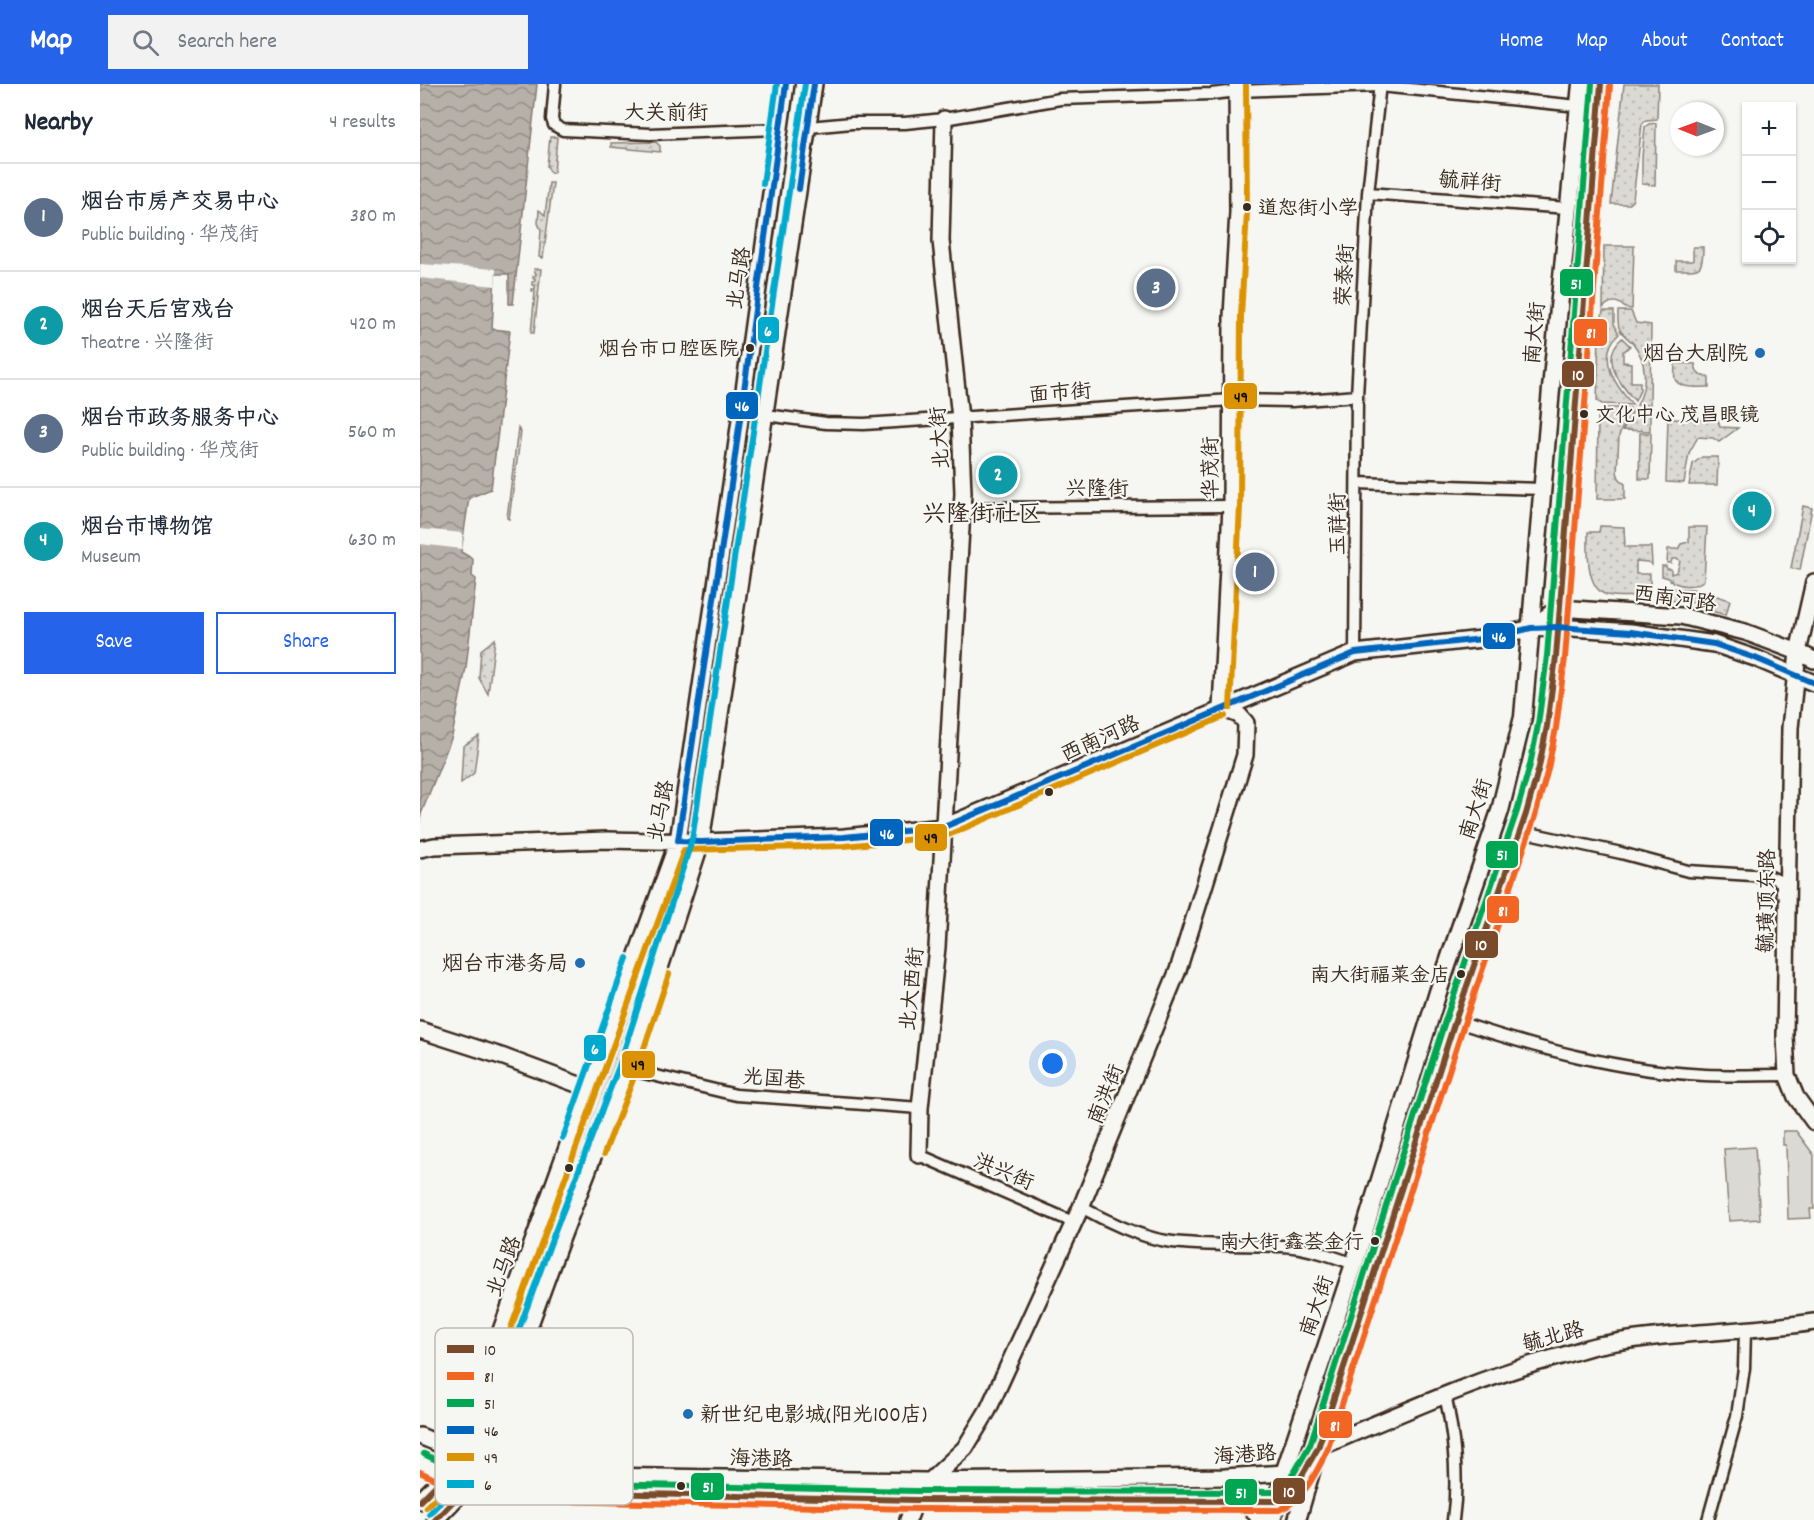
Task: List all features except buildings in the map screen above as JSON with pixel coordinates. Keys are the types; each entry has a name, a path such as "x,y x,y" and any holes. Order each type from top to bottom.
{"main road":[{"name":"北马路","path":"502,1328 678,841 740,424 786,84"},
{"name":"北马路","path":"529,1328 627,1069 701,842 814,84"},
{"name":"南大街","path":"1272,1520 1284,1473 1354,1264 1438,992 1500,811 1523,717 1581,84"},
{"path":"1297,1520 1455,1021 1520,831 1539,767 1556,657 1558,608 1601,84"},
{"name":"华茂街","path":"1221,708 1231,506 1232,316 1238,212 1237,87"},
{"name":"北大街","path":"944,119 941,241 960,418 962,508 945,827"},
{"name":"毓璜顶东路","path":"1814,582 1798,652 1790,728 1785,1036 1787,1075 1814,1122"},
{"name":"西南河路","path":"1532,628 1558,608 1681,616 1745,632 1814,660"},
{"name":"西南河路","path":"420,849 434,846 607,840 701,842 844,837 945,827 1355,653 1491,638 1532,628 1557,627 1631,632 1714,644 1814,683"},
{"name":"南洪街","path":"908,1520 916,1500 930,1481 965,1448 988,1410 1081,1207 1178,969 1245,755 1246,723 1239,715 1221,708"},
{"name":"北大西街","path":"919,1155 920,1108 937,947 945,827"},
{"path":"420,1030 504,1057 590,1089"},
{"name":"毓北路","path":"1318,1448 1445,1394 1524,1365 1604,1344 1814,1322"},
{"name":"海港路","path":"420,1436 435,1442"},
{"name":"海港路","path":"633,1477 930,1481 1225,1477 1284,1473 1297,1469 1307,1462 1318,1448"},
{"name":"海港路","path":"633,1494 916,1500 1278,1501 1291,1492 1304,1478 1318,1448"},
{"name":"海港路","path":"420,1462 435,1470"},
{"name":"北马路","path":"420,1501 435,1486"},
{"path":"1234,1500 1251,1507 1260,1520"},
{"name":"北马路","path":"435,1520 450,1505"}],"street":[{"name":"大关前街","path":"555,84 552,119 554,125 563,130 650,134 780,129"},
{"path":"808,127 852,123 905,123 944,119 1060,99 1211,94 1237,87 1380,85 1578,106"},
{"name":"荣泰街","path":"1357,396 1368,194 1380,85"},
{"name":"毓祥街","path":"1368,194 1568,207"},
{"name":"面市街","path":"766,415 826,423 864,424 1232,400 1292,401 1357,396"},
{"name":"玉祥街","path":"1355,653 1357,396"},
{"path":"1357,483 1543,489"},
{"name":"兴隆街","path":"962,508 1231,506"},
{"path":"1520,831 1621,853 1688,871 1768,876 1778,879 1782,882 1780,946 1786,970"},
{"path":"1455,1021 1561,1054 1627,1066 1704,1075 1787,1075"},
{"name":"光国巷","path":"627,1069 736,1095 920,1108"},
{"name":"洪兴街","path":"919,1155 1073,1222"},
{"path":"1081,1207 1116,1225 1165,1241 1285,1246 1354,1264"},
{"path":"1708,1520 1737,1416 1744,1368 1745,1331"},
{"path":"1445,1394 1451,1422 1455,1461 1456,1498 1453,1520"}],"shaded area":[{"path":"1624,84 1658,84 1657,119 1646,120 1642,124 1633,199 1630,204 1611,204"},
{"path":"1656,123 1655,185 1642,184 1645,127"},
{"path":"550,137 557,137 554,173 551,173 547,166"},
{"path":"656,142 660,146 660,152 611,147 611,143"},
{"path":"549,183 553,183 543,258 539,257 541,230 538,223 539,210 545,215"},
{"path":"1604,246 1634,246 1632,309 1614,302 1603,308"},
{"path":"1693,247 1703,247 1701,266 1695,270 1676,270 1676,261 1693,261"},
{"path":"534,269 541,269 534,333 531,333 535,292 532,291 535,285 532,285 532,282 535,281 533,276 536,275"},
{"path":"1603,311 1614,311 1614,324 1619,334 1609,352 1608,361 1611,371 1620,389 1633,405 1602,404 1597,401 1599,334"},
{"path":"1618,311 1631,311 1636,323 1651,325 1650,405 1637,405 1643,389 1643,365 1638,350 1620,330"},
{"path":"1622,338 1630,346 1623,352 1623,362 1631,363 1631,382 1640,382 1640,390 1635,401 1618,379 1612,362 1615,346"},
{"path":"1675,363 1695,364 1699,374 1709,377 1709,387 1690,387 1677,382"},
{"path":"1630,408 1619,436 1617,472 1625,484 1625,499 1597,499 1598,418 1603,409"},
{"path":"1634,408 1650,409 1650,431 1623,430"},
{"path":"1668,419 1718,420 1720,427 1738,428 1719,442 1713,438 1698,437 1689,453 1684,483 1666,482"},
{"path":"518,428 521,432 509,519 507,518"},
{"path":"1640,433 1651,433 1650,479 1639,479"},
{"path":"1702,457 1718,457 1717,485 1689,485 1693,464"},
{"path":"742,505 744,509 708,744 705,745 702,741 737,510"},
{"path":"1803,506 1812,508 1800,570 1791,568"},
{"path":"1600,526 1624,527 1625,547 1651,547 1652,565 1648,562 1636,561 1636,574 1650,574 1650,596 1607,595 1595,585 1589,567 1588,532 1599,532"},
{"path":"1689,527 1707,527 1704,580 1686,586 1662,576 1662,566 1671,569 1671,574 1677,572 1680,561 1672,559 1671,563 1667,563 1668,549 1678,549 1681,544 1689,542"},
{"path":"1666,588 1693,589 1730,600 1726,615 1697,607 1695,603 1666,600"},
{"path":"495,639 488,694 479,678 481,650"},
{"path":"479,736 474,773 461,783 463,746"},
{"path":"658,934 661,937 582,1155 562,1199 560,1196 578,1154"},
{"path":"1783,1131 1796,1131 1814,1155 1814,1209 1810,1209 1811,1218 1788,1219 1786,1145 1783,1145"},
{"path":"1755,1147 1760,1219 1729,1221 1724,1149"}],"water":[{"path":"420,84 537,84 513,304 509,304 509,274 495,274 492,329 510,331 491,489 469,498 461,552 473,559 472,576 476,579 466,668 452,736 421,814 420,823"}],"pier":[{"path":"420,264 496,269 495,286 420,278"},
{"path":"420,529 463,533 462,549 420,544"}],"transit line":[{"name":"6","path":"763,184 777,84"},
{"name":"46","path":"786,84 732,478 678,841 844,837 944,827 1355,653 1491,638 1531,628 1557,627 1631,632 1714,644 1755,658 1814,683"},
{"name":"6","path":"519,1328 619,1066 692,840 805,84"},
{"name":"46","path":"799,189 814,84"},
{"name":"49","path":"1230,708 1240,506 1241,316 1247,212 1246,84"},
{"name":"51","path":"633,1485 916,1491 1275,1492 1294,1473 1310,1445 1446,1018 1517,811 1530,765 1547,656 1592,84"},
{"name":"10","path":"633,1494 916,1500 1278,1501 1297,1484 1318,1448 1455,1021 1526,814 1539,767 1556,657 1601,84"},
{"name":"81","path":"633,1503 916,1509 1279,1510 1288,1506 1302,1493 1327,1451 1464,1024 1535,816 1548,769 1565,658 1610,85"},
{"name":"49","path":"511,1328 684,850 844,846 946,836 1225,716"},
{"name":"6","path":"563,1138 627,958"},
{"name":"49","path":"604,1154 636,1072 669,974"},
{"name":"51","path":"424,1454 435,1459"},
{"name":"81","path":"420,1472 435,1479"},
{"name":"10","path":"420,1501 435,1486"},
{"name":"49","path":"426,1507 435,1498"},
{"name":"6","path":"429,1514 438,1505"},
{"name":"10","path":"435,1520 450,1505"}],"place":[{"name":"道恕街小学","path":"1247,207"},
{"name":"烟台市政务服务中心","path":"1156,288"},
{"name":"烟台市口腔医院","path":"750,348"},
{"name":"烟台大剧院","path":"1760,353"},
{"name":"文化中心 茂昌眼镜","path":"1584,414"},
{"name":"烟台天后宫戏台","path":"998,475"},
{"name":"烟台市博物馆","path":"1752,511"},
{"name":"烟台市房产交易中心","path":"1255,572"},
{"name":"烟台市港务局","path":"580,963"},
{"name":"南大街福莱金店","path":"1461,974"},
{"name":"南大街 鑫荟金行","path":"1375,1241"},
{"name":"新世纪电影城(阳光100店)","path":"688,1414"}],"district":[{"name":"兴隆街社区","path":"982,513"}]}
